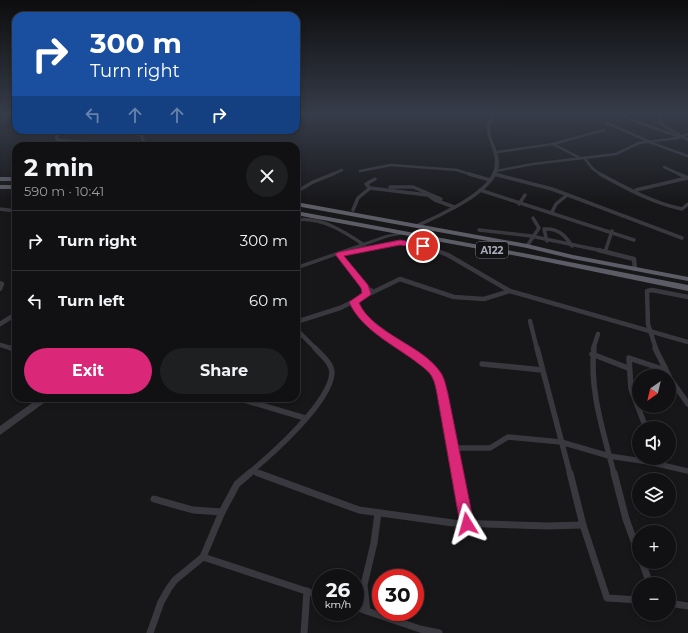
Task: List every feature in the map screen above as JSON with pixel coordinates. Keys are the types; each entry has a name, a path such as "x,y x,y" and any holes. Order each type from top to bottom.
{"highway":[{"path":"0,179 12,179"},
{"path":"0,187 12,187"},
{"name":"A122","path":"300,205 526,246 688,279"},
{"path":"311,215 314,207"},
{"name":"A122","path":"300,214 389,234 402,233 546,259 688,288"},
{"path":"463,245 465,235"},
{"path":"543,250 546,259"},
{"path":"634,268 640,279"}],"street":[{"path":"417,226 454,207 480,190 490,180 499,162 497,152 493,144"},
{"path":"497,152 553,144 583,159 602,175 677,208 683,209 688,204"},
{"path":"495,172 533,164 612,155 637,144"},
{"path":"653,144 688,156"},
{"path":"360,171 391,165 409,166 457,170 490,180"},
{"path":"664,167 688,178"},
{"path":"300,190 342,170"},
{"path":"495,172 552,188 682,238"},
{"path":"636,190 688,178"},
{"path":"374,179 366,184 370,188 428,195 435,200 454,207"},
{"path":"390,187 413,187 441,199"},
{"path":"353,210 358,198 370,188"},
{"path":"480,190 519,204 552,212 612,231 634,240"},
{"path":"519,204 525,195"},
{"path":"552,212 556,204 568,195"},
{"path":"0,209 12,210"},
{"path":"526,246 529,244 531,236 539,228 533,218"},
{"path":"300,220 308,220 333,226 364,245"},
{"path":"547,241 544,229 550,228 564,233 572,246"},
{"path":"480,230 531,236 547,241 634,259 634,268"},
{"path":"606,249 612,231"},
{"path":"300,267 340,254 389,234"},
{"path":"340,254 393,243 411,243 420,245 448,255 510,292 579,310 648,332 688,342"},
{"path":"410,245 420,245"},
{"path":"340,254 365,287 372,291"},
{"path":"300,321 340,308 354,302 372,291 400,279 454,297 484,299 510,292"},
{"path":"0,283 2,284 0,289"},
{"path":"365,287 366,294"},
{"path":"665,369 648,332 646,310 648,290 688,298"},
{"path":"354,302 358,312 434,371 441,388 467,524"},
{"path":"0,324 12,316"},
{"path":"530,321 572,479 582,524 607,598 632,600"},
{"path":"150,633 161,602 169,588 175,580 203,557 222,512 237,484 276,451 305,418 326,390 332,372 322,356 300,333"},
{"path":"598,334 592,354 597,411 626,519 632,536"},
{"path":"0,345 12,349"},
{"path":"592,354 628,368"},
{"path":"632,389 629,358 662,369"},
{"path":"482,364 542,370"},
{"path":"676,386 688,404"},
{"path":"0,431 37,402"},
{"path":"250,402 280,412 305,418"},
{"path":"452,448 490,448 508,437 561,442 609,456 632,460"},
{"path":"664,465 688,470"},
{"path":"252,471 339,504 378,513 467,524 543,526 582,524"},
{"path":"154,499 193,510 222,512"},
{"path":"367,611 362,594 365,573 373,546 378,513"},
{"path":"203,557 312,593"},
{"path":"304,633 307,591"},
{"path":"676,604 688,606"},
{"path":"364,610 420,629 439,633"}],"route":[{"path":"423,246 400,242 339,254 365,287 366,294 354,302 358,312 388,338 398,343 429,366 438,376 443,394 467,524"}]}
